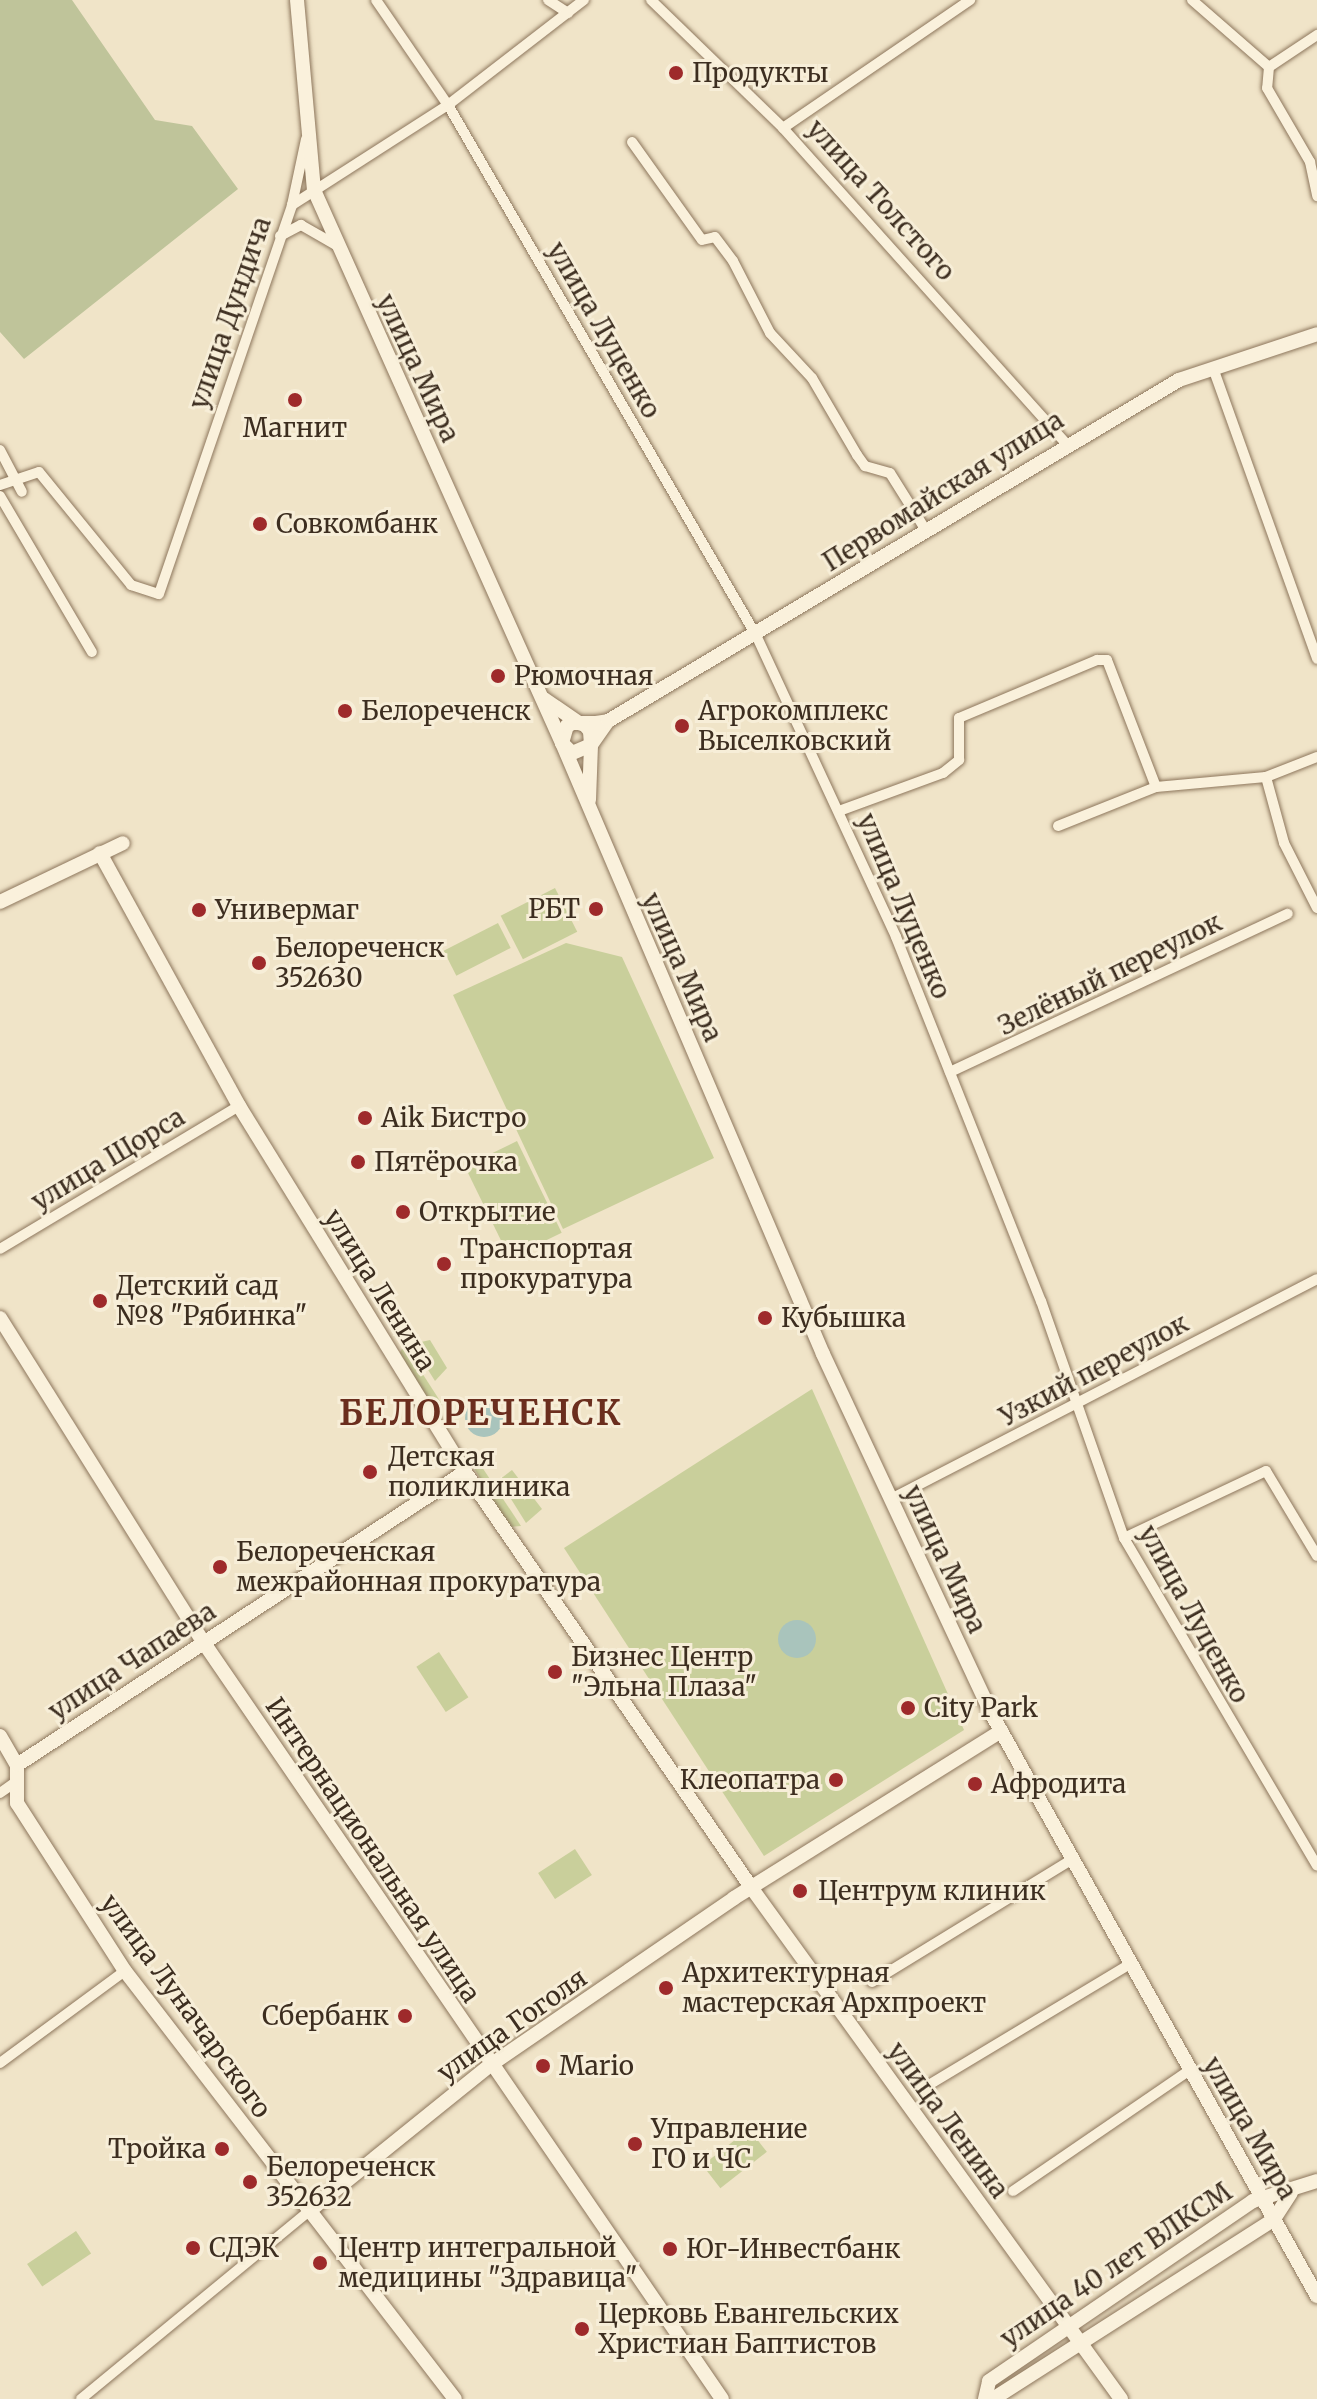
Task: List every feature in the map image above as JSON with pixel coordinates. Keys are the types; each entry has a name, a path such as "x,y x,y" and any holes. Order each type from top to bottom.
{"street":[{"path":"297,0 306,139 314,190"},
{"name":"улица Луценко","path":"376,0 448,105 756,635 839,811 950,1072 1078,1407 1124,1538 1317,1865"},
{"path":"548,0 568,13"},
{"name":"улица Дундича","path":"17,479 39,472 131,585 159,594 292,205 448,105 584,0"},
{"name":"улица Толстого","path":"651,0 783,128 1066,443"},
{"path":"783,128 970,0"},
{"path":"1192,0 1269,67"},
{"path":"1269,67 1317,35"},
{"path":"1269,67 1267,88 1310,162 1317,196"},
{"path":"292,205 306,139"},
{"path":"632,142 702,240 715,237 733,261 770,333 812,378 865,466 890,473 925,529"},
{"name":"улица Мира","path":"314,190 336,245 562,743 589,812 891,1499 1001,1731 1317,2296"},
{"path":"280,236 301,225 336,245"},
{"name":"Первомайская улица","path":"591,745 608,721 756,635 1066,443 1213,368 1317,334"},
{"path":"1213,368 1317,659"},
{"path":"0,450 22,492"},
{"path":"0,485 17,479"},
{"path":"0,496 92,652"},
{"path":"839,811 943,773 959,760 959,718 1097,660 1107,660 1156,787"},
{"path":"541,696 579,723 590,731 591,745 579,753 562,743 567,726 579,723"},
{"name":"Первомайская улица","path":"579,723 608,721"},
{"name":"улица Мира","path":"589,812 591,745"},
{"path":"1058,826 1156,787 1266,777 1317,757"},
{"path":"1266,777 1284,843 1311,906"},
{"path":"0,902 123,843"},
{"name":"улица Ленина","path":"104,851 239,1106 465,1472 753,1890 1121,2399"},
{"name":"Зелёный переулок","path":"950,1072 1288,914"},
{"name":"улица Щорса","path":"0,1249 239,1106"},
{"name":"Узкий переулок","path":"891,1499 1078,1407 1317,1279"},
{"name":"Интернациональная улица","path":"0,1318 204,1643 489,2066 722,2399"},
{"path":"1124,1538 1266,1471 1317,1556"},
{"name":"улица Чапаева","path":"17,1765 465,1472"},
{"name":"улица Гоголя","path":"81,2399 489,2066 753,1890 1001,1731"},
{"path":"0,1736 17,1765 17,1781 0,1793"},
{"name":"улица Луначарского","path":"17,1781 17,1803 125,1971 455,2399"},
{"path":"872,1982 1071,1860"},
{"path":"932,2083 1130,1964"},
{"path":"0,2063 125,1971"},
{"path":"1013,2191 1190,2070"},
{"name":"улица 40 лет ВЛКСМ","path":"985,2399 989,2381 1067,2325 1262,2198 1291,2193 1317,2181"},
{"name":"улица 40 лет ВЛКСМ","path":"993,2399 1274,2219 1291,2193"}],"green space":[{"path":"0,0 72,0 155,120 192,126 238,189 24,359 0,332"},
{"path":"555,888 577,932 523,959 501,916"},
{"path":"498,923 511,948 456,976 444,951"},
{"path":"566,943 622,957 714,1158 563,1229 453,995"},
{"path":"517,1141 562,1233 510,1258 465,1166"},
{"path":"430,1340 447,1368 435,1381 412,1344"},
{"path":"404,1345 442,1404 442,1418 398,1356"},
{"path":"812,1389 964,1730 764,1856 564,1548"},
{"path":"468,1458 476,1458 521,1526 509,1527"},
{"path":"512,1470 542,1509 526,1523 499,1480"},
{"path":"439,1652 468,1697 446,1712 416,1667"},
{"path":"575,1849 592,1875 555,1899 538,1873"},
{"path":"749,2129 767,2152 720,2188 703,2165"},
{"path":"76,2231 91,2253 42,2286 27,2264"}],"water":[{"path":"484,1399 498,1404 503,1418 498,1432 484,1437 470,1432 465,1418 470,1404"},
{"path":"797,1620 811,1625 816,1639 811,1653 797,1658 783,1653 778,1639 783,1625"}],"place":[{"name":"Продукты","path":"676,73"},
{"name":"Магнит","path":"295,400"},
{"name":"Совкомбанк","path":"260,524"},
{"name":"Рюмочная","path":"498,676"},
{"name":"Белореченск","path":"345,711"},
{"name":"Агрокомплекс Выселковский","path":"682,726"},
{"name":"РБТ","path":"596,909"},
{"name":"Универмаг","path":"199,910"},
{"name":"Белореченск 352630","path":"259,963"},
{"name":"Aik Бистро","path":"365,1118"},
{"name":"Пятёрочка","path":"358,1162"},
{"name":"Открытие","path":"403,1212"},
{"name":"Транспортая прокуратура","path":"444,1264"},
{"name":"Детский сад №8 \"Рябинка\"","path":"100,1301"},
{"name":"Кубышка","path":"765,1318"},
{"name":"Детская поликлиника","path":"370,1472"},
{"name":"Белореченская межрайонная прокуратура","path":"220,1567"},
{"name":"Бизнес Центр \"Эльна Плаза\"","path":"555,1672"},
{"name":"City Park","path":"908,1708"},
{"name":"Клеопатра","path":"836,1780"},
{"name":"Афродита","path":"975,1784"},
{"name":"Центрум клиник","path":"800,1891"},
{"name":"Архитектурная мастерская Архпроект","path":"666,1988"},
{"name":"Сбербанк","path":"405,2016"},
{"name":"Mario","path":"543,2066"},
{"name":"Управление ГО и ЧС","path":"635,2144"},
{"name":"Тройка","path":"222,2149"},
{"name":"Белореченск 352632","path":"250,2182"},
{"name":"СДЭК","path":"193,2248"},
{"name":"Юг-Инвестбанк","path":"670,2249"},
{"name":"Центр интегральной медицины \"Здравица\"","path":"320,2263"},
{"name":"Церковь Евангельских Христиан Баптистов","path":"582,2329"}],"district":[{"name":"БЕЛОРЕЧЕНСК","path":"481,1414"}]}
